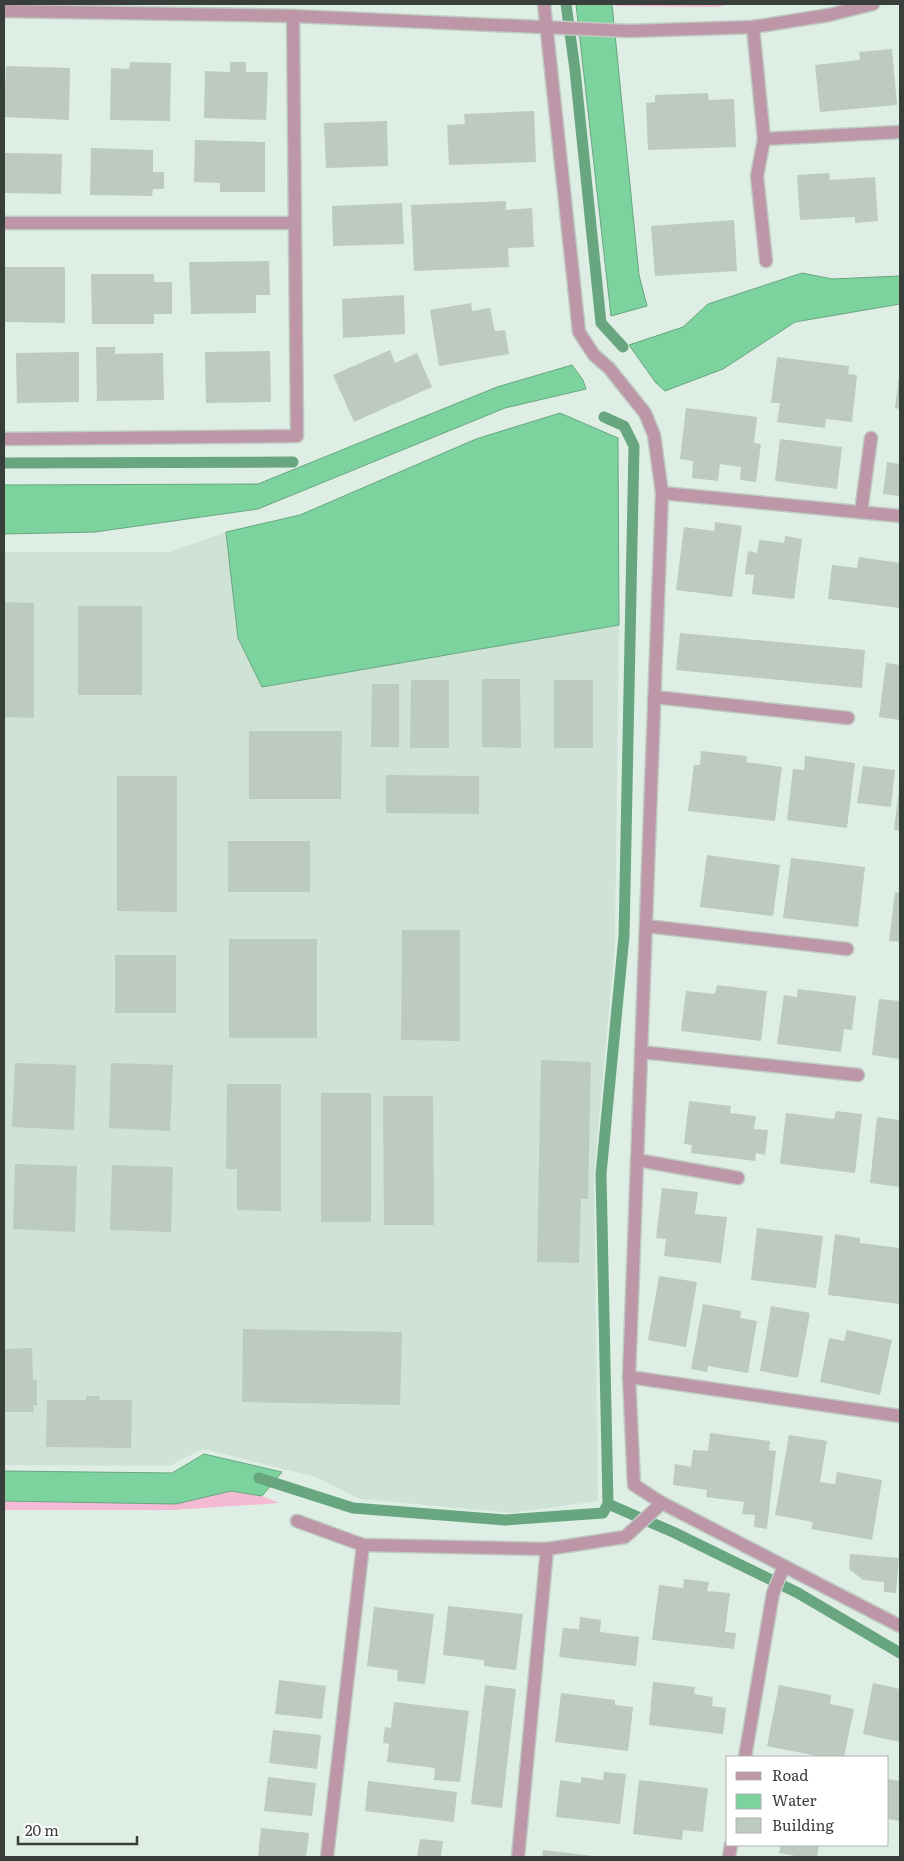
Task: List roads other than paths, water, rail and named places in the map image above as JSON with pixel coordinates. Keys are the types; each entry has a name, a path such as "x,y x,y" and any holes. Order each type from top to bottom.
{"street":[{"path":"544,4 579,332 594,355 609,368 645,413 654,435 662,493 629,1377 634,1484 658,1507 900,1626"},
{"path":"4,11 293,16 562,30 629,31 753,28 829,15 873,4"},
{"path":"4,439 297,436 293,16"},
{"path":"753,28 764,139 756,176 766,261"},
{"path":"764,139 900,132"},
{"path":"4,223 294,223"},
{"path":"860,512 871,438"},
{"path":"662,493 900,516"},
{"path":"654,697 848,718"},
{"path":"646,926 847,949"},
{"path":"641,1052 858,1075"},
{"path":"637,1160 738,1178"},
{"path":"629,1377 900,1416"},
{"path":"297,1521 363,1545 547,1549 625,1537 658,1507"},
{"path":"327,1857 363,1545"},
{"path":"518,1857 547,1549"},
{"path":"745,1756 773,1593 782,1569"}],"water":[{"path":"576,4 612,4 639,275 647,306 611,316"},
{"path":"802,273 832,279 900,276 900,304 795,322 723,369 665,391 656,383 629,345 683,327 708,304"},
{"path":"572,365 583,380 586,389 505,408 258,509 95,532 4,534 4,485 258,484 497,387"},
{"path":"560,413 618,438 619,625 262,687 238,638 226,532 300,515 476,439"},
{"path":"204,1454 282,1472 262,1496 231,1491 176,1504 4,1501 4,1471 172,1473"}],"waterway":[{"path":"566,4 575,70 601,323 623,347"},
{"path":"259,1478 353,1508 505,1520 603,1513 608,1504 601,1174 624,936 634,446 624,426 604,417"},
{"path":"4,463 293,462"},
{"path":"608,1504 673,1532 798,1593 900,1653"}]}
